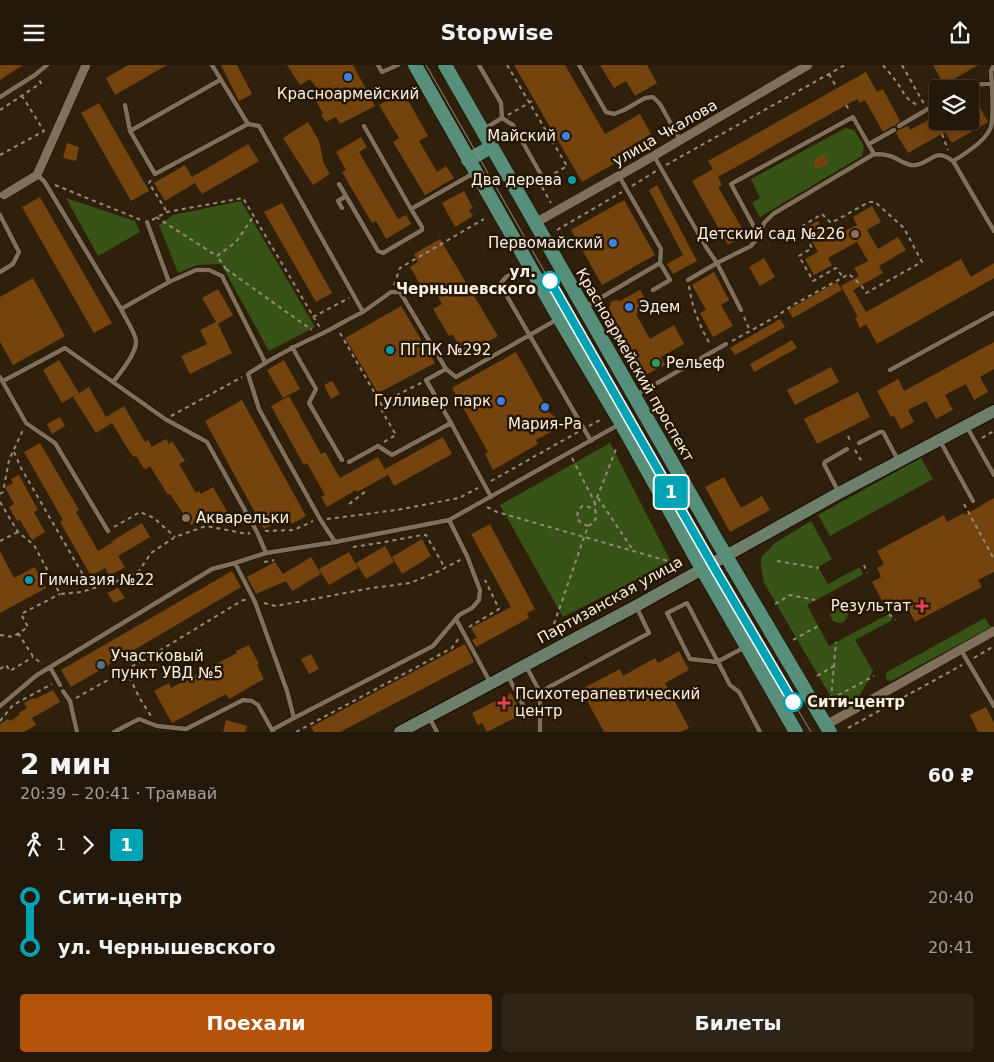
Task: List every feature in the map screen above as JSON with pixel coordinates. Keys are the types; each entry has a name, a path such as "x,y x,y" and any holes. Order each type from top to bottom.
{"main road":[{"path":"415,65 528,265 622,423 702,569 796,732"},
{"name":"Красноармейский проспект","path":"445,65 726,556 828,729"},
{"path":"468,159 492,147"},
{"name":"Партизанская улица","path":"400,732 636,606 839,493 994,411"}],"street":[{"path":"1,195 40,178 86,65"},
{"name":"улица Чкалова","path":"535,223 654,156 808,65"},
{"path":"828,729 994,631"}],"lane":[{"path":"0,97 35,75 47,65"},
{"path":"212,65 248,124"},
{"path":"378,65 382,72 398,65"},
{"path":"479,65 500,103 502,118 513,125 544,179"},
{"path":"578,65 606,112 614,113 624,110 644,98 653,97 660,104 680,140"},
{"path":"953,161 966,153 985,136 991,127 993,83 991,71 994,65"},
{"path":"130,131 220,80"},
{"path":"979,85 993,83"},
{"path":"125,105 130,131 155,174 248,124 259,126 363,312"},
{"path":"899,126 927,109"},
{"path":"759,236 731,184 853,117 874,155"},
{"path":"482,130 502,118"},
{"path":"339,185 380,253 385,252 422,230 364,126"},
{"path":"869,144 894,129"},
{"path":"688,279 751,246 759,236 764,223 773,214 874,155 891,156 908,164 916,165 938,155 945,155 953,161 994,231"},
{"path":"654,156 717,263 740,310"},
{"path":"411,209 476,172"},
{"path":"619,176 661,249 660,263 670,280 653,291"},
{"path":"40,178 120,309 136,341 134,353 113,382"},
{"path":"342,208 338,201 346,196"},
{"path":"0,215 19,252 13,263 0,272"},
{"path":"147,223 170,281"},
{"path":"584,308 660,263"},
{"path":"528,265 506,277 501,286 591,441"},
{"path":"120,309 170,281 196,270 209,270 222,276 265,362"},
{"path":"336,542 320,519 259,409 248,374 292,347 363,312 391,292 400,292 446,369 456,377 559,318"},
{"path":"890,370 994,313"},
{"path":"634,395 726,344"},
{"path":"292,347 316,389 309,403 342,460"},
{"path":"3,381 65,348 165,419 207,442 257,532 266,553"},
{"path":"446,369 426,380 491,497"},
{"path":"0,377 26,423 55,443 108,531"},
{"path":"349,462 378,446 392,455 451,423"},
{"path":"0,706 36,675 212,569 266,553 336,542 449,520 622,423"},
{"path":"967,426 994,475"},
{"path":"858,443 883,432 899,461"},
{"path":"939,440 973,501"},
{"path":"839,493 824,465 825,462 847,449"},
{"path":"114,732 139,719 157,726 186,729 244,700 252,701 258,705 273,731 294,718 433,646 459,615 472,608 479,600 480,590 449,520"},
{"path":"236,563 255,602 287,691 294,718"},
{"path":"746,647 718,661 690,659 667,613 687,603 718,661 730,685 739,692 759,732"},
{"path":"540,693 650,633 636,606"},
{"path":"456,619 491,683"},
{"path":"961,650 994,706"},
{"path":"526,665 540,693 540,732"},
{"path":"50,667 60,685"},
{"path":"507,675 523,705"},
{"path":"63,691 70,701 77,732"},
{"path":"428,716 437,732"}],"path":[{"path":"507,65 567,166 551,175"},
{"path":"557,230 844,65"},
{"path":"882,65 912,103 927,109"},
{"path":"902,65 929,112"},
{"path":"829,74 837,88"},
{"path":"0,110 41,83 35,75"},
{"path":"0,155 44,131 22,96"},
{"path":"510,114 534,100"},
{"path":"942,134 953,161"},
{"path":"155,174 149,183 167,213"},
{"path":"40,178 147,223"},
{"path":"544,179 541,185 551,203"},
{"path":"243,197 319,326 315,331 226,269 217,256 156,217 167,213 243,197"},
{"path":"726,344 849,274 861,285 866,293 922,262 904,228 875,202 869,202 831,223 822,214 801,227 812,248 799,256 813,281 836,268 843,277"},
{"path":"217,256 236,241 254,216"},
{"path":"391,292 400,268 484,219"},
{"path":"688,279 691,301 698,322 714,350"},
{"path":"313,317 355,295"},
{"path":"740,310 750,331"},
{"path":"336,326 384,409 382,411 396,435 378,446"},
{"path":"165,419 248,374"},
{"path":"384,409 395,401 395,396 426,380"},
{"path":"0,635 13,637 28,627 21,614 60,594 81,593 115,582 139,571 151,553 175,537 206,526 247,534 294,530 320,519 350,517 459,498 600,420"},
{"path":"0,494 3,492 10,460 26,423"},
{"path":"975,441 994,431"},
{"path":"595,503 616,449"},
{"path":"14,453 86,580 101,586"},
{"path":"554,624 588,526 596,518 595,503 569,453"},
{"path":"349,504 365,492"},
{"path":"598,497 633,550"},
{"path":"0,502 18,532 34,545 60,594"},
{"path":"481,503 498,512 675,563"},
{"path":"964,504 994,559"},
{"path":"588,526 580,523 577,518 578,512 582,506 596,511"},
{"path":"108,531 140,511 154,518 175,537"},
{"path":"0,541 18,532"},
{"path":"348,547 426,535 445,568"},
{"path":"70,701 154,654 243,600 276,606 410,583 467,557"},
{"path":"265,562 274,560"},
{"path":"777,561 818,568"},
{"path":"864,565 867,573"},
{"path":"296,732 452,648 466,629 500,609 484,578"},
{"path":"775,604 790,595 815,600"},
{"path":"889,614 896,620"},
{"path":"793,640 818,626"},
{"path":"0,669 6,665 10,671 33,658 18,633"},
{"path":"836,642 831,699 874,676"},
{"path":"848,728 994,647"},
{"path":"817,676 834,666"},
{"path":"126,670 139,697 157,726"},
{"path":"0,721 13,705 54,683 56,678"}],"green space":[{"path":"846,128 854,130 864,146 862,156 760,217 752,203 760,198 751,179"},
{"path":"66,198 135,221 140,232 98,256"},
{"path":"241,201 315,327 269,351 221,264 197,265 178,273 159,225 173,215"},
{"path":"610,443 671,562 563,617 500,505"},
{"path":"921,458 933,479 830,536 818,515"},
{"path":"811,521 832,559 818,567 828,584 858,568 863,573 807,605 829,646 887,615 892,619 855,640 873,671 859,697 840,708 835,704 764,583 761,567 761,557 775,543"},
{"path":"839,605 845,608 848,614 845,620 839,623 833,620 830,614 833,608"},
{"path":"985,618 991,627 891,681 887,680 887,672"}],"building":[{"path":"0,65 23,65 0,80"},
{"path":"128,65 167,65 115,95 106,78"},
{"path":"221,65 237,65 252,94 239,101"},
{"path":"287,65 353,65 375,106 340,124 336,117 326,122 312,95 319,92 310,79 300,85"},
{"path":"514,65 565,65 605,134 640,114 651,134 626,149 629,155 582,182"},
{"path":"600,65 647,65 657,83 635,96 626,81 614,88"},
{"path":"933,65 978,65 952,80 941,80"},
{"path":"866,72 877,92 883,89 900,121 883,132 865,100 860,103 857,99 718,177 722,185 718,187 746,235 728,245 692,181 713,169 708,161"},
{"path":"403,91 428,136 419,141 437,172 446,166 454,178 425,195 393,142 399,138 379,105"},
{"path":"99,103 149,191 131,201 81,113"},
{"path":"979,106 988,122 979,127"},
{"path":"928,120 929,130 974,130 952,143 945,132 908,153 896,133 898,130 908,126 910,130"},
{"path":"308,122 319,141 324,164 330,174 313,185 283,138"},
{"path":"361,137 367,147 359,152 398,219 406,215 411,224 386,239 376,221 372,223 342,172 346,170 336,152"},
{"path":"67,143 79,147 76,161 63,158"},
{"path":"248,144 259,161 202,194 195,183 165,201 154,183 185,165 192,177"},
{"path":"824,154 828,163 815,169 814,161"},
{"path":"657,185 697,261 673,274 667,264 683,255 649,190"},
{"path":"464,191 473,208 469,210 473,216 455,227 442,203"},
{"path":"40,197 112,323 94,333 22,207"},
{"name":"Первомайский","path":"624,200 655,255 602,285 571,230"},
{"path":"282,203 332,293 316,302 264,212"},
{"path":"872,206 881,222 867,230 878,249 898,237 906,250 879,266 883,273 853,290 866,312 961,259 971,277 994,263 994,278 877,344 866,324 860,328 855,318 858,317 841,286 859,276 854,268 868,261 857,242 828,258 832,265 814,275 805,259 818,252 805,228 818,221 828,240 857,225 853,217"},
{"path":"440,239 498,336 465,355 452,334 449,336 433,309 442,304 433,288 425,293 410,267 418,262 414,254"},
{"path":"764,258 775,277 760,286 749,267"},
{"path":"714,272 729,300 721,305 733,326 713,337 700,313 706,310 692,285"},
{"path":"33,278 65,336 13,365 0,342 0,297"},
{"path":"837,282 842,290 793,318 788,310"},
{"path":"218,289 233,315 218,324 232,353 190,374 181,356 207,344 200,330 216,322 202,298"},
{"path":"640,290 650,307 636,314 650,339 674,325 684,344 661,357 665,365 646,375 609,308 611,302 620,301"},
{"name":"ПГПК №292","path":"401,306 435,363 378,393 345,338"},
{"path":"780,319 785,327 735,355 730,348"},
{"path":"792,340 797,348 754,372 750,364"},
{"path":"994,342 994,369 980,377 988,392 974,400 966,384 945,395 953,410 936,419 926,401 908,410 914,422 901,429 894,416 891,417 877,391 898,379 904,391"},
{"name":"Гулливер парк","path":"516,352 550,413 562,422 554,426 556,429 536,440 538,444 493,470 485,454 488,452 452,388"},
{"path":"59,360 79,393 62,403 43,370"},
{"path":"284,360 300,389 283,398 267,370"},
{"path":"831,367 839,382 795,405 787,390"},
{"path":"332,381 340,394 331,399 324,385"},
{"path":"89,387 106,417 124,406 145,442 148,440 152,447 166,439 169,444 172,441 185,461 179,464 196,493 199,491 201,494 213,487 231,518 220,524 216,517 210,521 206,516 191,525 170,494 168,495 150,466 146,469 143,468 137,457 133,456 129,451 112,423 96,433 73,397"},
{"path":"858,392 870,417 817,444 804,419"},
{"path":"289,396 321,454 325,452 340,478 378,457 388,475 357,492 356,490 327,507 321,497 325,495 307,463 304,465 271,406"},
{"path":"242,400 306,516 292,524 287,516 264,529 205,421"},
{"path":"60,417 65,426 52,434 47,424"},
{"path":"443,437 452,454 394,486 385,469"},
{"path":"40,443 79,510 76,512 98,551 142,523 150,537 118,556 125,567 109,576 105,568 91,576 60,522 63,520 24,452"},
{"path":"19,475 38,510 34,512 45,532 32,540 20,520 17,521 9,507 14,504 5,487 13,483 11,479"},
{"path":"724,477 741,508 762,496 770,510 730,532 705,487"},
{"path":"994,498 994,572 978,580 982,587 915,622 907,606 899,610 895,603 886,608 872,582 881,577 877,568 884,564 877,551 944,515 947,522 964,513 965,515"},
{"path":"490,524 535,609 527,613 529,618 476,647 472,640 477,638 471,628 511,607 471,534"},
{"path":"422,539 431,556 402,574 392,557"},
{"path":"385,546 394,562 366,579 356,563"},
{"name":"Гимназия №22","path":"0,551 14,578 35,567 46,588 0,613"},
{"path":"349,552 358,568 329,585 319,569"},
{"path":"311,557 321,574 292,591 286,581 256,594 247,577 275,562 283,574"},
{"path":"232,571 241,587 71,687 61,670"},
{"path":"118,588 125,598 114,603 107,593"},
{"path":"465,644 474,662 340,732 314,732 311,727"},
{"path":"249,645 264,679 229,699 226,694 172,723 154,691 169,683 171,688"},
{"path":"679,651 689,670 665,683 689,728 681,732 604,732 586,699 581,701 576,692 620,669 623,676 655,658 658,663"},
{"path":"311,654 319,669 309,674 301,659"},
{"path":"53,690 60,702 32,718 36,725 24,732 0,732 0,724 8,719 10,721 27,708 24,703"},
{"name":"Психотерапевтический центр","path":"511,693 522,714 487,732 482,723 478,725 472,713"},
{"path":"986,707 994,723 994,732 978,732 970,715"},
{"path":"226,720 247,726 245,732 223,732"}],"tram line":[{"path":"426,65 712,564 811,732"},
{"name":"1","path":"550,281 793,702"}],"place":[{"name":"Красноармейский","path":"348,77"},
{"name":"Майский","path":"566,136"},
{"name":"Два дерева","path":"572,180"},
{"name":"Детский сад №226","path":"855,234"},
{"name":"Первомайский","path":"613,243"},
{"name":"ул. Чернышевского","path":"550,281"},
{"name":"Эдем","path":"629,307"},
{"name":"ПГПК №292","path":"390,350"},
{"name":"Рельеф","path":"656,363"},
{"name":"Гулливер парк","path":"501,401"},
{"name":"Мария-Ра","path":"545,407"},
{"name":"Акварельки","path":"186,518"},
{"name":"Гимназия №22","path":"29,580"},
{"name":"Результат","path":"922,606"},
{"name":"Участковый пункт УВД №5","path":"101,665"},
{"name":"Сити-центр","path":"793,702"},
{"name":"Психотерапевтический центр","path":"504,703"}]}
